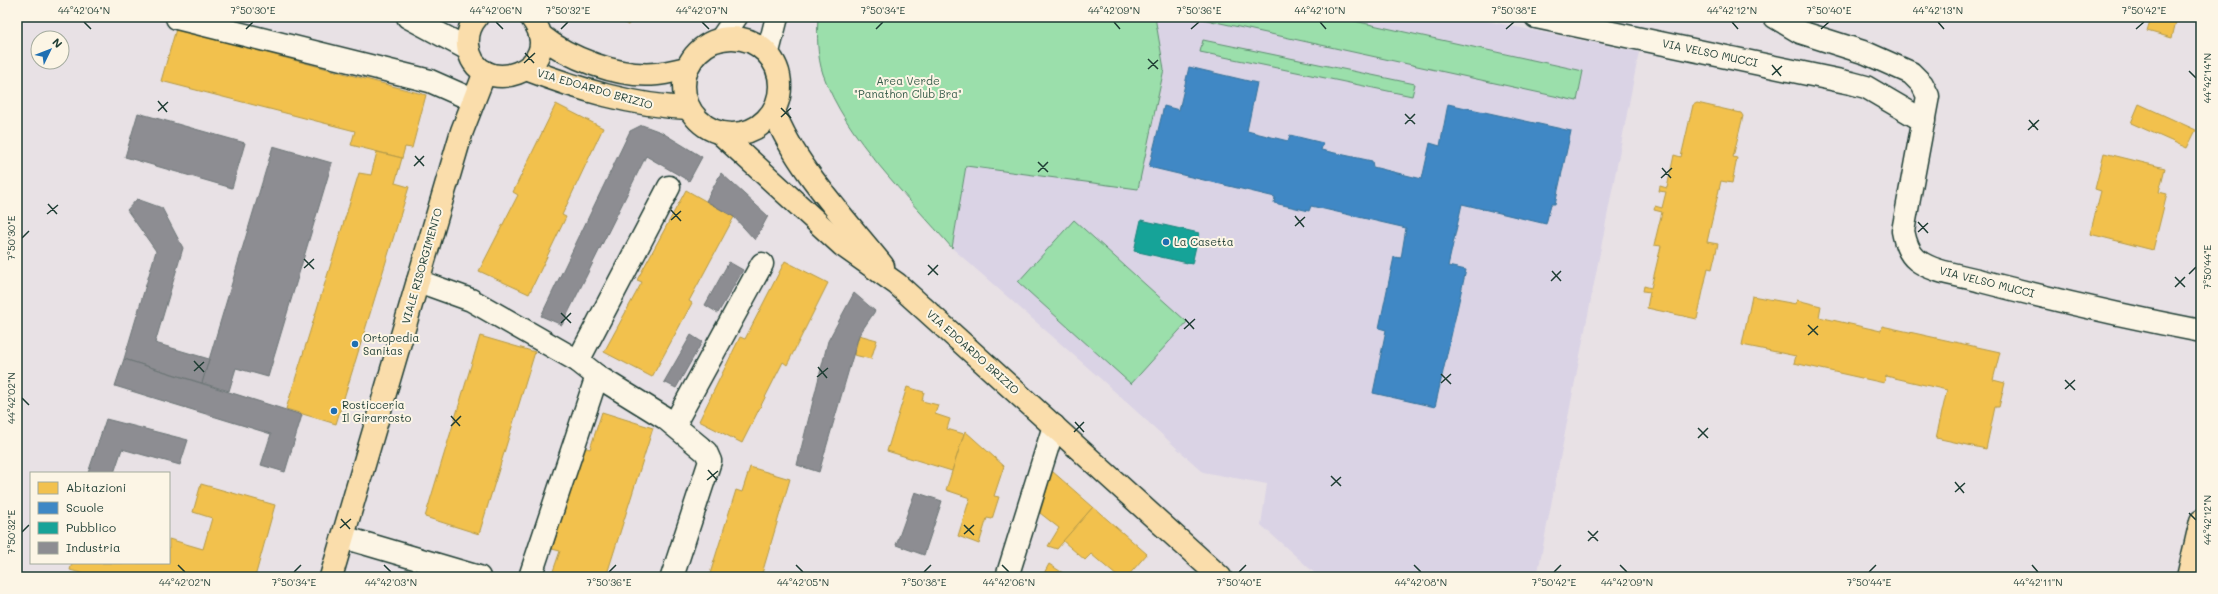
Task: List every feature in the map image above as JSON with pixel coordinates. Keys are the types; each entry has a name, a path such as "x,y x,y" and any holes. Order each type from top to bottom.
{"main road":[{"path":"473,18 468,39 468,49 472,58 485,72 506,77 517,75 526,69 538,54 535,26"},
{"path":"535,26 552,45 579,60 626,73 656,74 687,68"},
{"path":"733,37 746,39 768,52 776,66 780,81 780,96 774,111 765,122 752,131 737,135 721,134 708,128 696,119 688,108 684,94 684,81 687,68 695,55 706,45 721,39 733,37"},
{"name":"VIA EDOARDO BRIZIO","path":"526,69 553,79 620,98 660,107 688,108"},
{"name":"VIALE RISORGIMENTO","path":"331,577 473,100 485,72"},
{"path":"774,111 782,132 811,176 897,284"},
{"name":"VIA EDOARDO BRIZIO","path":"721,134 842,245 897,284 1220,577"},
{"path":"2188,577 2201,521"}],"street":[{"path":"408,17 468,49"},
{"path":"721,39 736,17"},
{"path":"768,52 777,17"},
{"name":"VIA VELSO MUCCI","path":"1536,17 1851,83 1866,87 1924,120"},
{"name":"VIA VELSO MUCCI","path":"1775,17 1800,32 1866,53 1911,73 1922,84 1928,96 1903,231 1906,245 1917,260 1934,268 2003,286 2126,316 2201,331"},
{"path":"177,18 430,81 473,100"},
{"path":"578,361 669,187"},
{"path":"674,425 762,264"},
{"path":"418,281 471,300 578,361 597,376 674,425 706,452 710,461 672,577"},
{"path":"530,577 597,376"},
{"path":"1007,577 1054,426"},
{"path":"344,537 479,577"}],"shaded area":[{"path":"992,17 1467,17 1639,52 1537,577 1319,577 1261,525 1267,484 1203,472 1102,380 952,248"}],"green space":[{"name":"Area Verde \"Panathon Club Bra\"","path":"818,17 1155,17 1164,69 1138,189 966,166 952,248 898,188 862,144 846,121 833,98 821,67 818,46"},
{"path":"1193,17 1336,17 1583,71 1577,101"},
{"path":"1203,40 1415,84 1412,96 1200,52"},
{"path":"1074,220 1187,322 1131,384 1018,282"}],"building: Abitazioni":[{"path":"615,17 635,17 628,25"},
{"path":"2124,17 2135,17 2134,20"},
{"path":"2151,17 2177,17 2172,38 2147,31"},
{"path":"176,29 426,95 412,148 405,147 402,158 351,145 355,131 161,81"},
{"path":"1697,103 1741,113 1743,116 1733,157 1737,158 1732,183 1721,181 1707,242 1718,244 1712,269 1708,268 1697,319 1647,308 1650,292 1643,291 1644,286 1651,288 1661,246 1654,245 1662,212 1654,210 1655,206 1662,208 1666,192 1659,191 1660,186 1667,188 1674,155 1681,157 1693,105"},
{"path":"556,104 603,128 562,215 566,217 529,294 479,271 518,195 513,192"},
{"path":"2139,104 2196,130 2187,148 2131,123"},
{"path":"377,152 402,158 395,183 409,187 336,424 286,409 359,173 371,175"},
{"path":"2104,153 2165,168 2159,192 2167,194 2153,250 2090,234 2101,191 2095,189"},
{"path":"686,190 734,217 689,301 692,303 652,377 604,352 642,282 637,280"},
{"path":"785,261 828,283 787,365 783,362 742,443 699,421 740,337 745,339"},
{"path":"1752,296 1796,304 1797,300 1821,306 1819,317 1881,331 1882,326 2000,352 1993,380 2005,383 1999,407 1995,407 1986,449 1936,438 1947,390 1886,376 1884,383 1794,363 1796,356 1742,345"},
{"path":"859,335 877,340 871,359 854,355"},
{"path":"480,336 535,352 479,534 425,517"},
{"path":"907,387 924,392 922,401 938,405 935,414 950,419 947,429 964,434 952,471 887,451"},
{"path":"602,412 653,428 606,577 551,577 560,551 552,549 583,447 590,449"},
{"path":"965,431 1004,466 994,496 999,497 992,519 987,518 979,544 958,536 970,498 946,490"},
{"path":"750,467 790,479 761,577 709,577 736,490 742,492"},
{"path":"1052,471 1093,507 1057,549 1048,546 1059,528 1040,513"},
{"path":"201,484 275,505 255,577 95,577 70,570 72,564 170,564 170,539 203,549 212,518 193,512"},
{"path":"1093,507 1147,554 1127,577 1118,577 1091,554 1085,560 1063,541"},
{"path":"1049,564 1069,577 1042,577"}],"building: Scuole":[{"path":"1189,67 1257,83 1247,131 1288,141 1290,135 1323,143 1321,150 1372,161 1373,167 1422,179 1430,143 1440,146 1448,104 1571,131 1555,204 1551,204 1546,224 1462,204 1448,266 1466,270 1435,407 1373,393 1386,330 1379,328 1394,257 1401,258 1406,228 1311,206 1309,211 1274,203 1275,197 1149,167 1164,106 1179,110"}],"building: Pubblico":[{"name":"La Casetta","path":"1141,220 1199,233 1192,264 1134,251"}],"building: Industria":[{"path":"138,113 245,143 232,188 125,157"},
{"path":"642,125 661,132 702,157 689,181 646,156 562,325 541,316 630,131"},
{"path":"273,146 332,163 268,377 236,368 229,391 202,383"},
{"path":"721,173 768,216 755,240 734,217 706,201"},
{"path":"137,199 162,208 183,248 155,343 209,359 202,383 124,359 156,251 127,210"},
{"path":"729,262 743,270 718,313 705,305"},
{"path":"854,293 875,311 859,335 819,472 797,465 828,341"},
{"path":"691,335 702,342 676,388 664,382"},
{"path":"124,359 302,415 285,472 261,465 271,434 115,386"},
{"path":"106,419 188,440 180,465 122,449 114,472 88,472"},
{"path":"915,492 942,501 924,555 896,545"}],"place":[{"name":"La Casetta","path":"1166,242"},
{"name":"Ortopedia Sanitas","path":"355,344"},
{"name":"Rosticceria Il Girarrosto","path":"334,411"}]}
